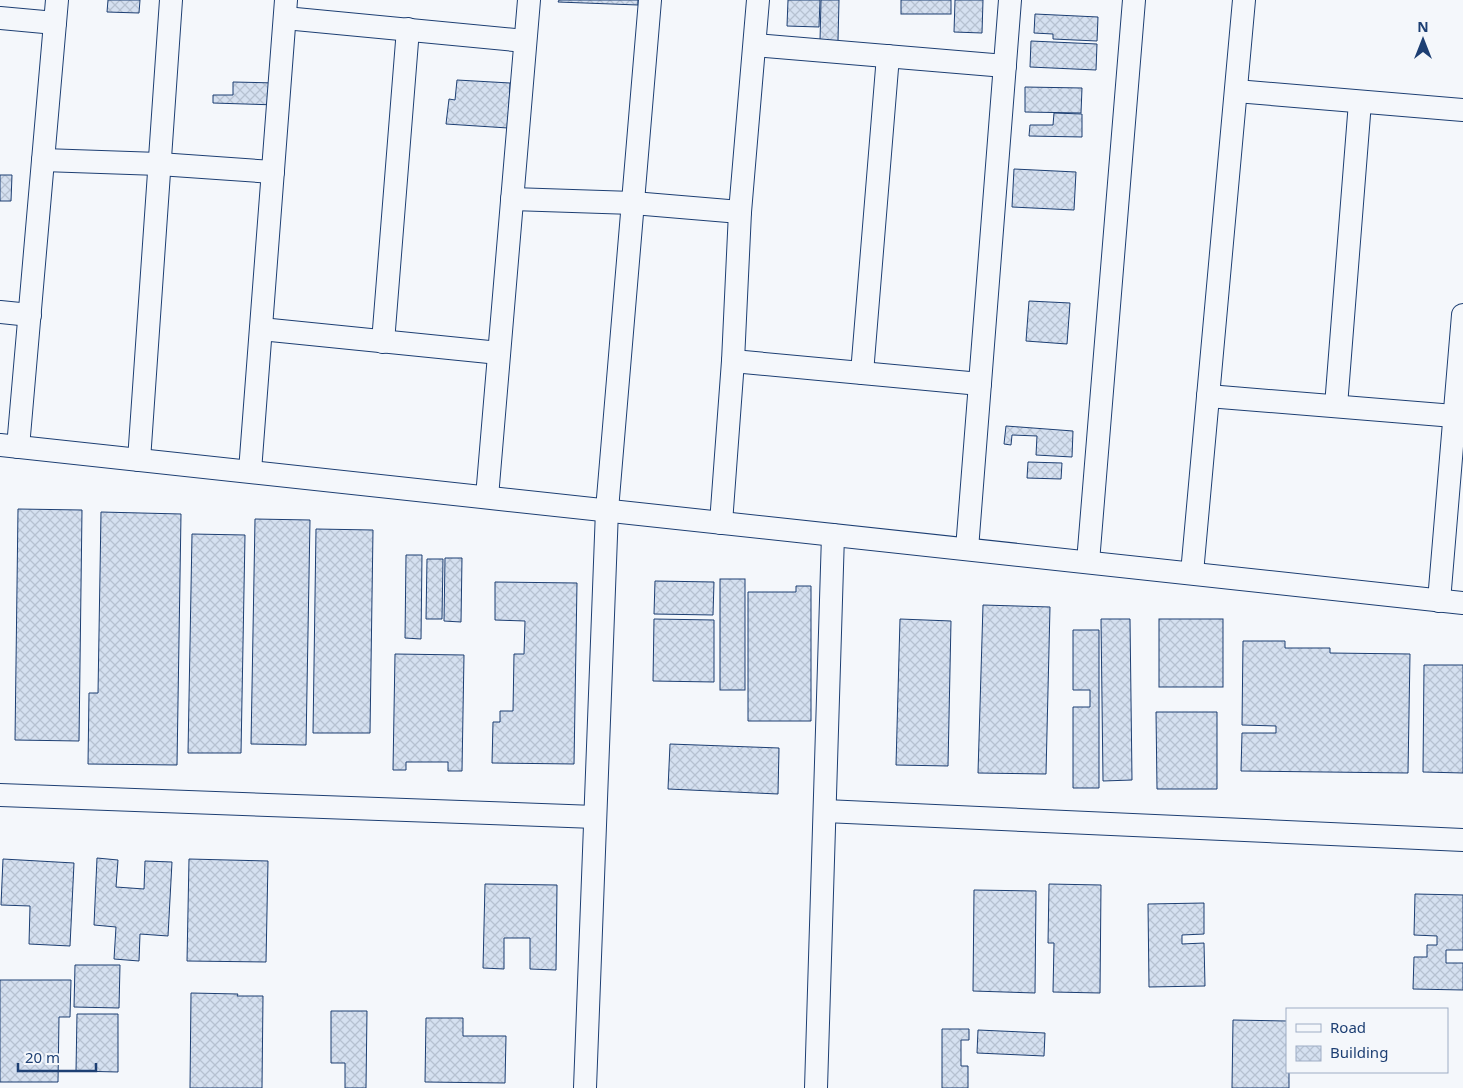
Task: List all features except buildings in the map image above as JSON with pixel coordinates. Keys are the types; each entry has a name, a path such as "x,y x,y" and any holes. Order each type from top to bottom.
{"street":[{"path":"57,0 30,315 9,446 1463,603"},
{"path":"139,460 170,0"},
{"path":"487,498 529,0"},
{"path":"585,1088 607,510 650,0"},
{"path":"721,523 740,212 758,0"},
{"path":"967,549 1010,0"},
{"path":"1088,562 1134,0"},
{"path":"1192,573 1244,0"},
{"path":"250,472 286,9 408,30 525,41"},
{"path":"0,18 55,23"},
{"path":"383,342 408,30"},
{"path":"755,45 1005,66"},
{"path":"862,373 888,56"},
{"path":"1236,91 1463,110"},
{"path":"1336,406 1360,102"},
{"path":"42,160 159,164 273,172"},
{"path":"512,199 633,203 740,212"},
{"path":"0,312 30,315"},
{"path":"1439,601 1463,315"},
{"path":"261,329 499,353"},
{"path":"732,360 980,384"},
{"path":"1208,396 1454,416"},
{"path":"816,1088 833,535"},
{"path":"0,795 595,817"},
{"path":"824,811 1463,840"}]}
